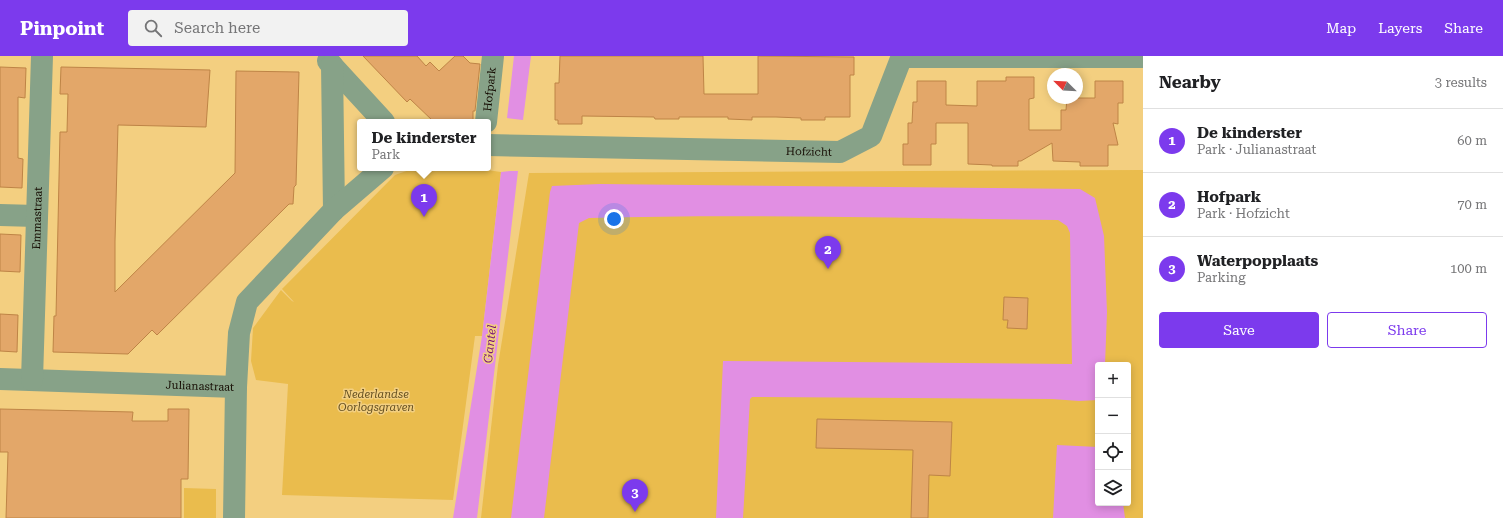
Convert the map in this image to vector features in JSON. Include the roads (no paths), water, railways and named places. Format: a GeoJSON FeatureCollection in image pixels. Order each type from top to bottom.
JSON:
{"type":"FeatureCollection","features":[{"type":"Feature","properties":{"kind":"street","name":"Emmastraat"},"geometry":{"type":"LineString","coordinates":[[32,380],[42,56]]}},
{"type":"Feature","properties":{"kind":"street","name":"Hofpark"},"geometry":{"type":"LineString","coordinates":[[486,119],[493,56]]}},
{"type":"Feature","properties":{"kind":"street","name":"Hofzicht"},"geometry":{"type":"LineString","coordinates":[[491,146],[840,152],[871,136],[902,56],[1143,57]]}},
{"type":"Feature","properties":{"kind":"street"},"geometry":{"type":"LineString","coordinates":[[327,61],[381,119]]}},
{"type":"Feature","properties":{"kind":"street"},"geometry":{"type":"LineString","coordinates":[[327,61],[334,210]]}},
{"type":"Feature","properties":{"kind":"street","name":"Julianastraat"},"geometry":{"type":"LineString","coordinates":[[0,379],[236,387],[239,333],[247,302],[334,210],[380,171]]}},
{"type":"Feature","properties":{"kind":"street"},"geometry":{"type":"LineString","coordinates":[[0,214],[36,216]]}},
{"type":"Feature","properties":{"kind":"street"},"geometry":{"type":"LineString","coordinates":[[234,518],[236,387]]}},
{"type":"Feature","properties":{"kind":"water"},"geometry":{"type":"Polygon","coordinates":[[[514,56],[531,56],[523,120],[507,118],[514,56]]]}},
{"type":"Feature","properties":{"kind":"water","name":"Gantel"},"geometry":{"type":"Polygon","coordinates":[[[518,171],[477,518],[453,518],[482,336],[501,172],[518,171]]]}},
{"type":"Feature","properties":{"kind":"water"},"geometry":{"type":"Polygon","coordinates":[[[600,184],[1080,189],[1095,198],[1104,236],[1107,312],[1105,362],[1095,362],[1095,400],[752,397],[750,399],[743,518],[716,518],[723,361],[1072,364],[1070,233],[1067,226],[1058,220],[765,216],[589,218],[579,223],[544,518],[511,518],[550,192],[552,186],[600,184]]]}},
{"type":"Feature","properties":{"kind":"water"},"geometry":{"type":"Polygon","coordinates":[[[1057,445],[1095,447],[1095,506],[1123,506],[1125,518],[1053,518],[1057,445]]]}},
{"type":"Feature","properties":{"kind":"place","name":"De kinderster"},"geometry":{"type":"Point","coordinates":[424,217]}},
{"type":"Feature","properties":{"kind":"place","name":"Hofpark"},"geometry":{"type":"Point","coordinates":[828,269]}},
{"type":"Feature","properties":{"kind":"place","name":"Waterpopplaats"},"geometry":{"type":"Point","coordinates":[635,512]}},
{"type":"Feature","properties":{"kind":"park label","name":"Nederlandse Oorlogsgraven"},"geometry":{"type":"Point","coordinates":[376,400]}}]}
